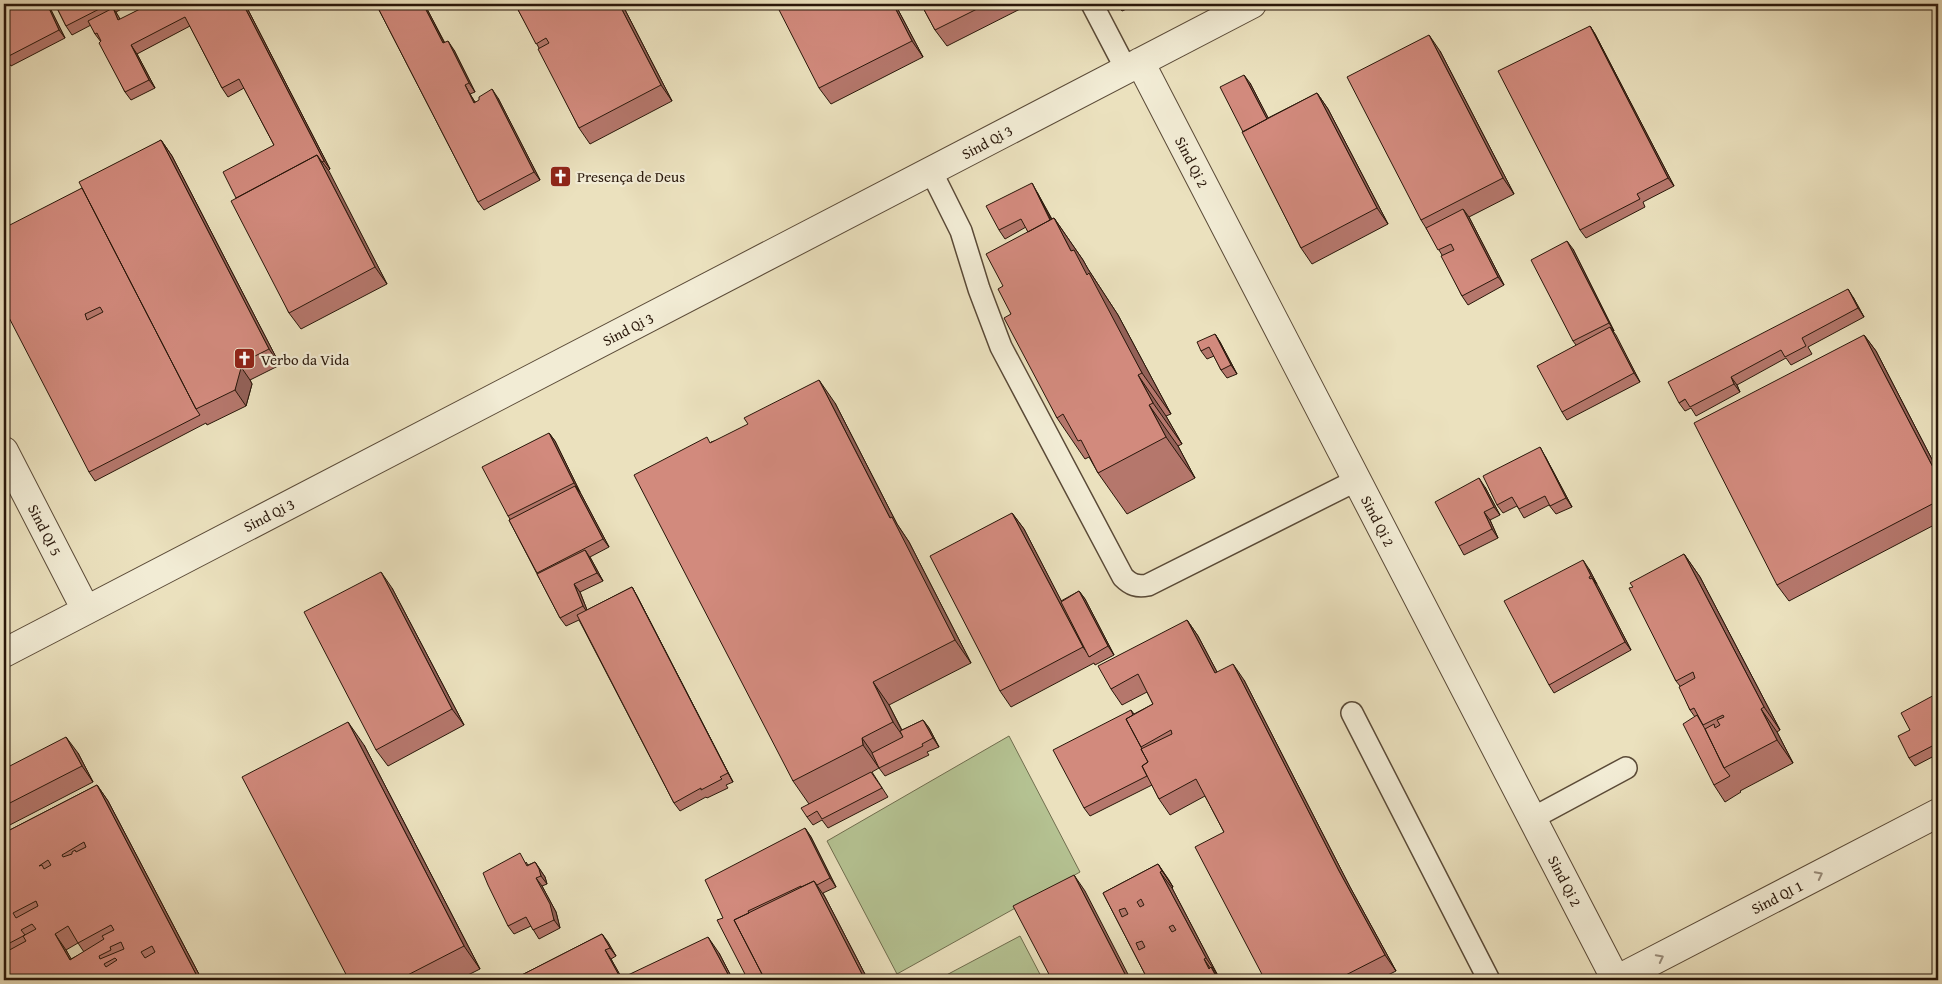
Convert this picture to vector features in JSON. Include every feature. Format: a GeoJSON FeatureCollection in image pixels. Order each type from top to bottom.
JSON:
{"type":"FeatureCollection","features":[{"type":"Feature","properties":{"kind":"street","name":"Sind Qi 3"},"geometry":{"type":"LineString","coordinates":[[4,653],[1252,4]]}},
{"type":"Feature","properties":{"kind":"street","name":"Sind Qi 2"},"geometry":{"type":"LineString","coordinates":[[1133,66],[1357,480],[1616,980]]}},
{"type":"Feature","properties":{"kind":"street","name":"Sind QI 5"},"geometry":{"type":"LineString","coordinates":[[4,451],[86,610]]}},
{"type":"Feature","properties":{"kind":"street","name":"Sind QI 1"},"geometry":{"type":"LineString","coordinates":[[1616,980],[1938,813]]}},
{"type":"Feature","properties":{"kind":"lane"},"geometry":{"type":"LineString","coordinates":[[1092,4],[1133,66]]}},
{"type":"Feature","properties":{"kind":"lane"},"geometry":{"type":"LineString","coordinates":[[931,171],[961,231],[979,290],[1001,348],[1123,577],[1128,582],[1140,586],[1148,585],[1357,480]]}},
{"type":"Feature","properties":{"kind":"lane"},"geometry":{"type":"LineString","coordinates":[[1352,713],[1489,980]]}},
{"type":"Feature","properties":{"kind":"lane"},"geometry":{"type":"LineString","coordinates":[[1532,818],[1626,768]]}},
{"type":"Feature","properties":{"kind":"green space"},"geometry":{"type":"Polygon","coordinates":[[[1009,736],[1080,872],[897,974],[827,841],[1009,736]]]}},
{"type":"Feature","properties":{"kind":"green space"},"geometry":{"type":"Polygon","coordinates":[[[1020,936],[1043,980],[937,980],[1020,936]]]}},
{"type":"Feature","properties":{"kind":"building"},"geometry":{"type":"Polygon","coordinates":[[[4,4],[47,4],[59,30],[5,58],[4,4]]]}},
{"type":"Feature","properties":{"kind":"building"},"geometry":{"type":"Polygon","coordinates":[[[55,4],[109,4],[66,26],[55,4]]]}},
{"type":"Feature","properties":{"kind":"building"},"geometry":{"type":"Polygon","coordinates":[[[150,4],[243,4],[324,161],[322,162],[317,155],[236,198],[223,172],[274,145],[239,79],[222,88],[185,17],[131,45],[149,80],[125,92],[99,43],[101,41],[97,33],[95,34],[88,21],[113,8],[118,20],[150,4]]]}},
{"type":"Feature","properties":{"kind":"building"},"geometry":{"type":"Polygon","coordinates":[[[376,4],[423,4],[443,43],[448,41],[469,83],[465,85],[474,103],[479,100],[479,97],[492,89],[534,172],[478,202],[376,4]]]}},
{"type":"Feature","properties":{"kind":"building"},"geometry":{"type":"Polygon","coordinates":[[[515,4],[619,4],[661,85],[579,128],[538,49],[549,43],[546,38],[536,44],[515,4]]]}},
{"type":"Feature","properties":{"kind":"building"},"geometry":{"type":"Polygon","coordinates":[[[776,4],[893,4],[912,41],[819,88],[776,4]]]}},
{"type":"Feature","properties":{"kind":"building"},"geometry":{"type":"Polygon","coordinates":[[[921,4],[987,4],[935,30],[921,4]]]}},
{"type":"Feature","properties":{"kind":"building"},"geometry":{"type":"Polygon","coordinates":[[[1590,26],[1668,178],[1637,194],[1640,199],[1580,230],[1498,71],[1590,26]]]}},
{"type":"Feature","properties":{"kind":"building"},"geometry":{"type":"Polygon","coordinates":[[[1429,35],[1503,178],[1421,220],[1347,77],[1429,35]]]}},
{"type":"Feature","properties":{"kind":"building"},"geometry":{"type":"Polygon","coordinates":[[[1244,75],[1267,119],[1243,132],[1220,87],[1244,75]]]}},
{"type":"Feature","properties":{"kind":"building"},"geometry":{"type":"Polygon","coordinates":[[[1317,93],[1377,208],[1301,248],[1242,132],[1317,93]]]}},
{"type":"Feature","properties":{"kind":"building"},"geometry":{"type":"Polygon","coordinates":[[[161,140],[269,349],[239,364],[241,368],[235,390],[196,409],[79,182],[161,140]]]}},
{"type":"Feature","properties":{"kind":"building"},"geometry":{"type":"Polygon","coordinates":[[[317,155],[375,267],[289,313],[231,201],[317,155]]]}},
{"type":"Feature","properties":{"kind":"building"},"geometry":{"type":"Polygon","coordinates":[[[1032,183],[1050,220],[1028,232],[1021,219],[999,230],[986,206],[1032,183]]]}},
{"type":"Feature","properties":{"kind":"building"},"geometry":{"type":"Polygon","coordinates":[[[82,188],[200,415],[89,472],[4,308],[4,228],[82,188]],[[100,307],[85,314],[87,320],[103,312],[100,307]]]}},
{"type":"Feature","properties":{"kind":"building"},"geometry":{"type":"Polygon","coordinates":[[[1463,209],[1498,277],[1462,296],[1441,256],[1454,250],[1451,244],[1438,250],[1426,228],[1463,209]]]}},
{"type":"Feature","properties":{"kind":"building"},"geometry":{"type":"Polygon","coordinates":[[[1054,218],[1071,251],[1074,250],[1087,275],[1089,273],[1142,373],[1138,375],[1153,403],[1149,405],[1166,437],[1098,473],[1081,440],[1078,441],[1063,414],[1057,418],[1004,318],[1011,314],[998,289],[1003,286],[986,254],[1054,218]]]}},
{"type":"Feature","properties":{"kind":"building"},"geometry":{"type":"Polygon","coordinates":[[[1567,241],[1609,323],[1573,341],[1531,260],[1567,241]]]}},
{"type":"Feature","properties":{"kind":"building"},"geometry":{"type":"Polygon","coordinates":[[[1848,289],[1858,308],[1802,338],[1806,346],[1785,357],[1781,350],[1731,377],[1734,384],[1690,407],[1685,399],[1679,403],[1668,382],[1848,289]]]}},
{"type":"Feature","properties":{"kind":"building"},"geometry":{"type":"Polygon","coordinates":[[[1610,327],[1634,373],[1562,412],[1537,366],[1610,327]]]}},
{"type":"Feature","properties":{"kind":"building"},"geometry":{"type":"Polygon","coordinates":[[[1215,334],[1231,365],[1221,370],[1209,347],[1201,351],[1197,342],[1215,334]]]}},
{"type":"Feature","properties":{"kind":"building"},"geometry":{"type":"Polygon","coordinates":[[[1864,335],[1938,477],[1938,501],[1777,585],[1694,423],[1864,335]]]}},
{"type":"Feature","properties":{"kind":"building"},"geometry":{"type":"Polygon","coordinates":[[[819,380],[955,640],[873,682],[893,722],[862,738],[863,745],[793,781],[634,475],[707,437],[710,443],[748,424],[744,418],[819,380]]]}},
{"type":"Feature","properties":{"kind":"building"},"geometry":{"type":"Polygon","coordinates":[[[549,433],[574,483],[508,516],[482,467],[549,433]]]}},
{"type":"Feature","properties":{"kind":"building"},"geometry":{"type":"Polygon","coordinates":[[[1540,447],[1566,498],[1550,506],[1545,496],[1519,509],[1512,497],[1497,505],[1483,476],[1540,447]]]}},
{"type":"Feature","properties":{"kind":"building"},"geometry":{"type":"Polygon","coordinates":[[[1479,478],[1494,507],[1484,512],[1492,529],[1459,546],[1435,502],[1479,478]]]}},
{"type":"Feature","properties":{"kind":"building"},"geometry":{"type":"Polygon","coordinates":[[[575,486],[603,539],[537,573],[509,520],[575,486]]]}},
{"type":"Feature","properties":{"kind":"building"},"geometry":{"type":"Polygon","coordinates":[[[1012,513],[1083,647],[1000,691],[930,556],[1012,513]]]}},
{"type":"Feature","properties":{"kind":"building"},"geometry":{"type":"Polygon","coordinates":[[[585,550],[597,573],[574,584],[583,606],[560,618],[537,574],[585,550]]]}},
{"type":"Feature","properties":{"kind":"building"},"geometry":{"type":"Polygon","coordinates":[[[1684,554],[1764,707],[1761,709],[1777,740],[1724,768],[1705,729],[1714,724],[1715,728],[1720,725],[1717,720],[1724,717],[1723,715],[1703,725],[1694,708],[1690,710],[1679,687],[1695,678],[1693,672],[1676,681],[1629,588],[1633,587],[1630,583],[1684,554]]]}},
{"type":"Feature","properties":{"kind":"building"},"geometry":{"type":"Polygon","coordinates":[[[1583,560],[1591,576],[1589,577],[1590,579],[1592,578],[1625,642],[1549,685],[1504,601],[1583,560]]]}},
{"type":"Feature","properties":{"kind":"building"},"geometry":{"type":"Polygon","coordinates":[[[381,572],[452,709],[376,750],[304,612],[381,572]]]}},
{"type":"Feature","properties":{"kind":"building"},"geometry":{"type":"Polygon","coordinates":[[[632,587],[728,773],[720,777],[722,779],[674,803],[577,615],[632,587]]]}},
{"type":"Feature","properties":{"kind":"building"},"geometry":{"type":"Polygon","coordinates":[[[1079,591],[1108,646],[1089,657],[1061,602],[1079,591]]]}},
{"type":"Feature","properties":{"kind":"building"},"geometry":{"type":"Polygon","coordinates":[[[1187,620],[1215,673],[1233,664],[1339,871],[1385,955],[1336,980],[1265,980],[1195,847],[1224,832],[1196,779],[1159,799],[1142,766],[1148,762],[1141,749],[1172,734],[1171,730],[1141,747],[1126,719],[1153,704],[1138,674],[1111,689],[1098,666],[1187,620]]]}},
{"type":"Feature","properties":{"kind":"building"},"geometry":{"type":"Polygon","coordinates":[[[1938,693],[1938,743],[1909,758],[1898,736],[1910,730],[1901,713],[1938,693]]]}},
{"type":"Feature","properties":{"kind":"building"},"geometry":{"type":"Polygon","coordinates":[[[1131,710],[1133,715],[1126,719],[1148,762],[1142,766],[1147,776],[1084,808],[1053,750],[1131,710]]]}},
{"type":"Feature","properties":{"kind":"building"},"geometry":{"type":"Polygon","coordinates":[[[1697,715],[1730,776],[1714,785],[1683,724],[1697,715]]]}},
{"type":"Feature","properties":{"kind":"building"},"geometry":{"type":"Polygon","coordinates":[[[923,720],[933,738],[922,744],[923,746],[879,768],[872,753],[903,737],[900,731],[923,720]]]}},
{"type":"Feature","properties":{"kind":"building"},"geometry":{"type":"Polygon","coordinates":[[[348,722],[464,946],[398,980],[349,980],[242,777],[348,722]]]}},
{"type":"Feature","properties":{"kind":"building"},"geometry":{"type":"Polygon","coordinates":[[[66,737],[82,766],[4,806],[4,769],[66,737]]]}},
{"type":"Feature","properties":{"kind":"building"},"geometry":{"type":"Polygon","coordinates":[[[871,772],[882,788],[822,819],[817,811],[807,817],[801,808],[871,772]]]}},
{"type":"Feature","properties":{"kind":"building"},"geometry":{"type":"Polygon","coordinates":[[[97,785],[199,980],[4,980],[4,953],[26,941],[23,936],[4,946],[4,833],[97,785]],[[84,842],[62,855],[63,857],[72,854],[75,850],[76,852],[86,847],[84,842]],[[48,860],[39,866],[42,865],[44,869],[51,865],[48,860]],[[36,901],[13,913],[16,918],[38,906],[36,901]],[[32,924],[21,930],[25,935],[36,929],[32,924]],[[111,925],[78,943],[68,926],[55,934],[70,960],[104,939],[102,936],[114,930],[111,925]],[[121,942],[110,947],[111,950],[99,956],[100,959],[124,949],[121,942]],[[152,946],[141,952],[145,958],[155,952],[152,946]],[[115,958],[104,964],[106,967],[117,960],[115,958]]]}},
{"type":"Feature","properties":{"kind":"building"},"geometry":{"type":"Polygon","coordinates":[[[805,828],[830,878],[817,885],[814,881],[801,886],[748,911],[749,913],[734,920],[762,974],[748,980],[717,920],[723,918],[705,880],[805,828]]]}},
{"type":"Feature","properties":{"kind":"building"},"geometry":{"type":"Polygon","coordinates":[[[520,853],[527,866],[535,862],[539,869],[541,876],[536,878],[550,904],[554,920],[533,930],[526,917],[508,926],[483,873],[520,853]]]}},
{"type":"Feature","properties":{"kind":"building"},"geometry":{"type":"Polygon","coordinates":[[[1158,864],[1162,871],[1160,872],[1206,958],[1204,959],[1209,969],[1211,967],[1218,980],[1148,980],[1103,893],[1158,864]],[[1141,899],[1137,902],[1140,907],[1144,905],[1141,899]],[[1125,908],[1119,910],[1122,917],[1128,914],[1125,908]],[[1173,925],[1169,927],[1172,932],[1176,930],[1173,925]],[[1142,941],[1136,943],[1139,950],[1145,947],[1142,941]]]}},
{"type":"Feature","properties":{"kind":"building"},"geometry":{"type":"Polygon","coordinates":[[[1074,875],[1128,980],[1052,980],[1013,906],[1074,875]]]}},
{"type":"Feature","properties":{"kind":"building"},"geometry":{"type":"Polygon","coordinates":[[[814,881],[865,980],[765,980],[734,920],[814,881]]]}},
{"type":"Feature","properties":{"kind":"building"},"geometry":{"type":"Polygon","coordinates":[[[602,934],[610,948],[605,950],[621,979],[512,980],[602,934]]]}},
{"type":"Feature","properties":{"kind":"building"},"geometry":{"type":"Polygon","coordinates":[[[708,937],[731,980],[619,980],[628,975],[708,937]]]}},
{"type":"Feature","properties":{"kind":"place","name":"Presença de Deus"},"geometry":{"type":"Point","coordinates":[561,176]}},
{"type":"Feature","properties":{"kind":"place","name":"Verbo da Vida"},"geometry":{"type":"Point","coordinates":[245,359]}}]}
